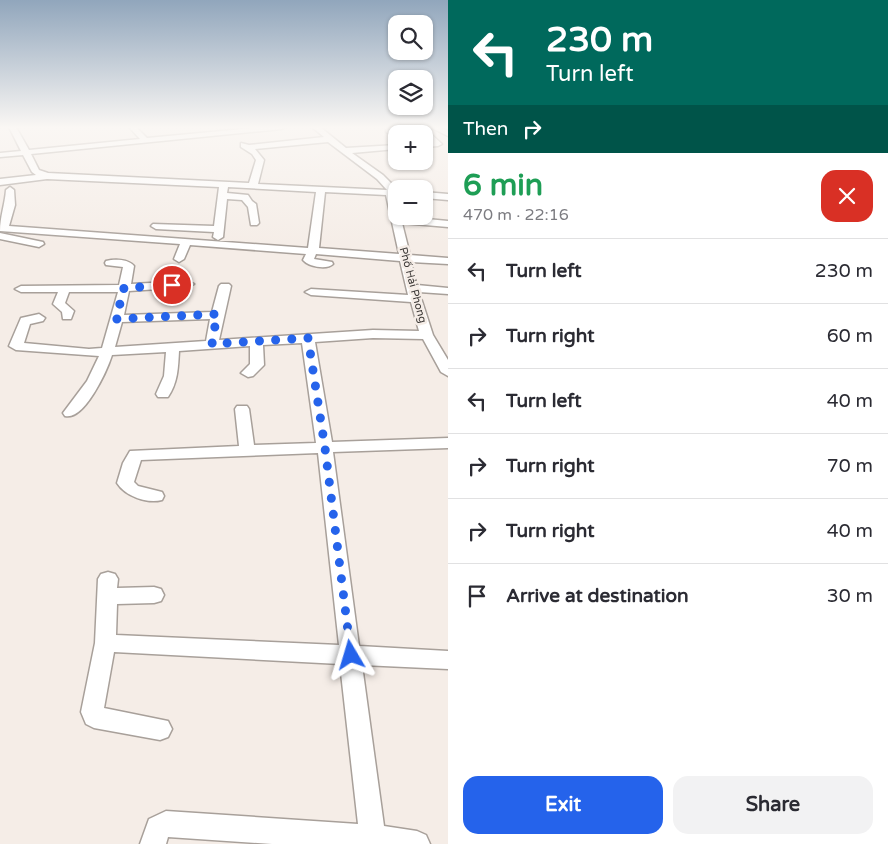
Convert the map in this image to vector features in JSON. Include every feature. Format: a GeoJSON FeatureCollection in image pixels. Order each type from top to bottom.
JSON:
{"type":"FeatureCollection","features":[{"type":"Feature","properties":{"kind":"street"},"geometry":{"type":"LineString","coordinates":[[34,166],[36,172],[47,176]]}},
{"type":"Feature","properties":{"kind":"street"},"geometry":{"type":"LineString","coordinates":[[253,185],[258,166]]}},
{"type":"Feature","properties":{"kind":"street"},"geometry":{"type":"LineString","coordinates":[[365,166],[388,184]]}},
{"type":"Feature","properties":{"kind":"street"},"geometry":{"type":"LineString","coordinates":[[0,182],[47,176],[388,193]]}},
{"type":"Feature","properties":{"kind":"street"},"geometry":{"type":"LineString","coordinates":[[218,243],[224,184]]}},
{"type":"Feature","properties":{"kind":"street"},"geometry":{"type":"LineString","coordinates":[[321,189],[313,251],[308,260],[328,264]]}},
{"type":"Feature","properties":{"kind":"street"},"geometry":{"type":"LineString","coordinates":[[1,230],[10,205],[10,190]]}},
{"type":"Feature","properties":{"kind":"street"},"geometry":{"type":"LineString","coordinates":[[433,195],[448,196]]}},
{"type":"Feature","properties":{"kind":"street"},"geometry":{"type":"LineString","coordinates":[[223,196],[246,197],[253,206],[254,223]]}},
{"type":"Feature","properties":{"kind":"street"},"geometry":{"type":"LineString","coordinates":[[433,223],[448,224]]}},
{"type":"Feature","properties":{"kind":"street","name":"Phố Hải Phong"},"geometry":{"type":"LineString","coordinates":[[398,225],[404,257],[425,330],[448,372]]}},
{"type":"Feature","properties":{"kind":"street"},"geometry":{"type":"LineString","coordinates":[[105,235],[119,226]]}},
{"type":"Feature","properties":{"kind":"street"},"geometry":{"type":"LineString","coordinates":[[156,226],[220,229]]}},
{"type":"Feature","properties":{"kind":"street"},"geometry":{"type":"LineString","coordinates":[[1,230],[105,235],[448,261]]}},
{"type":"Feature","properties":{"kind":"street"},"geometry":{"type":"LineString","coordinates":[[1,230],[39,244]]}},
{"type":"Feature","properties":{"kind":"street"},"geometry":{"type":"LineString","coordinates":[[179,259],[187,241]]}},
{"type":"Feature","properties":{"kind":"street"},"geometry":{"type":"LineString","coordinates":[[70,413],[84,397],[108,353],[128,264],[110,263]]}},
{"type":"Feature","properties":{"kind":"street"},"geometry":{"type":"LineString","coordinates":[[21,289],[124,288],[188,284]]}},
{"type":"Feature","properties":{"kind":"street"},"geometry":{"type":"LineString","coordinates":[[212,344],[217,314],[225,286]]}},
{"type":"Feature","properties":{"kind":"street"},"geometry":{"type":"LineString","coordinates":[[65,288],[59,304],[68,311],[67,316]]}},
{"type":"Feature","properties":{"kind":"street"},"geometry":{"type":"LineString","coordinates":[[311,292],[414,294],[448,291]]}},
{"type":"Feature","properties":{"kind":"street"},"geometry":{"type":"LineString","coordinates":[[116,319],[217,314]]}},
{"type":"Feature","properties":{"kind":"street"},"geometry":{"type":"LineString","coordinates":[[39,318],[26,321],[16,346],[73,353],[108,353],[425,330]]}},
{"type":"Feature","properties":{"kind":"street"},"geometry":{"type":"LineString","coordinates":[[308,338],[325,448],[373,841]]}},
{"type":"Feature","properties":{"kind":"street"},"geometry":{"type":"LineString","coordinates":[[248,373],[257,365],[256,342]]}},
{"type":"Feature","properties":{"kind":"street"},"geometry":{"type":"LineString","coordinates":[[163,394],[171,376],[173,347]]}},
{"type":"Feature","properties":{"kind":"street"},"geometry":{"type":"LineString","coordinates":[[242,409],[247,450]]}},
{"type":"Feature","properties":{"kind":"street"},"geometry":{"type":"LineString","coordinates":[[156,496],[132,490],[125,482],[130,463],[136,455],[448,443]]}},
{"type":"Feature","properties":{"kind":"street"},"geometry":{"type":"LineString","coordinates":[[154,595],[108,588],[106,643],[92,712],[94,717],[160,729]]}},
{"type":"Feature","properties":{"kind":"street"},"geometry":{"type":"LineString","coordinates":[[106,643],[448,660]]}},
{"type":"Feature","properties":{"kind":"street"},"geometry":{"type":"LineString","coordinates":[[153,844],[158,828],[166,824],[417,844]]}},
{"type":"Feature","properties":{"kind":"route"},"geometry":{"type":"LineString","coordinates":[[172,285],[124,288],[116,319],[217,314],[212,344],[308,338],[325,448],[351,655]]}}]}
